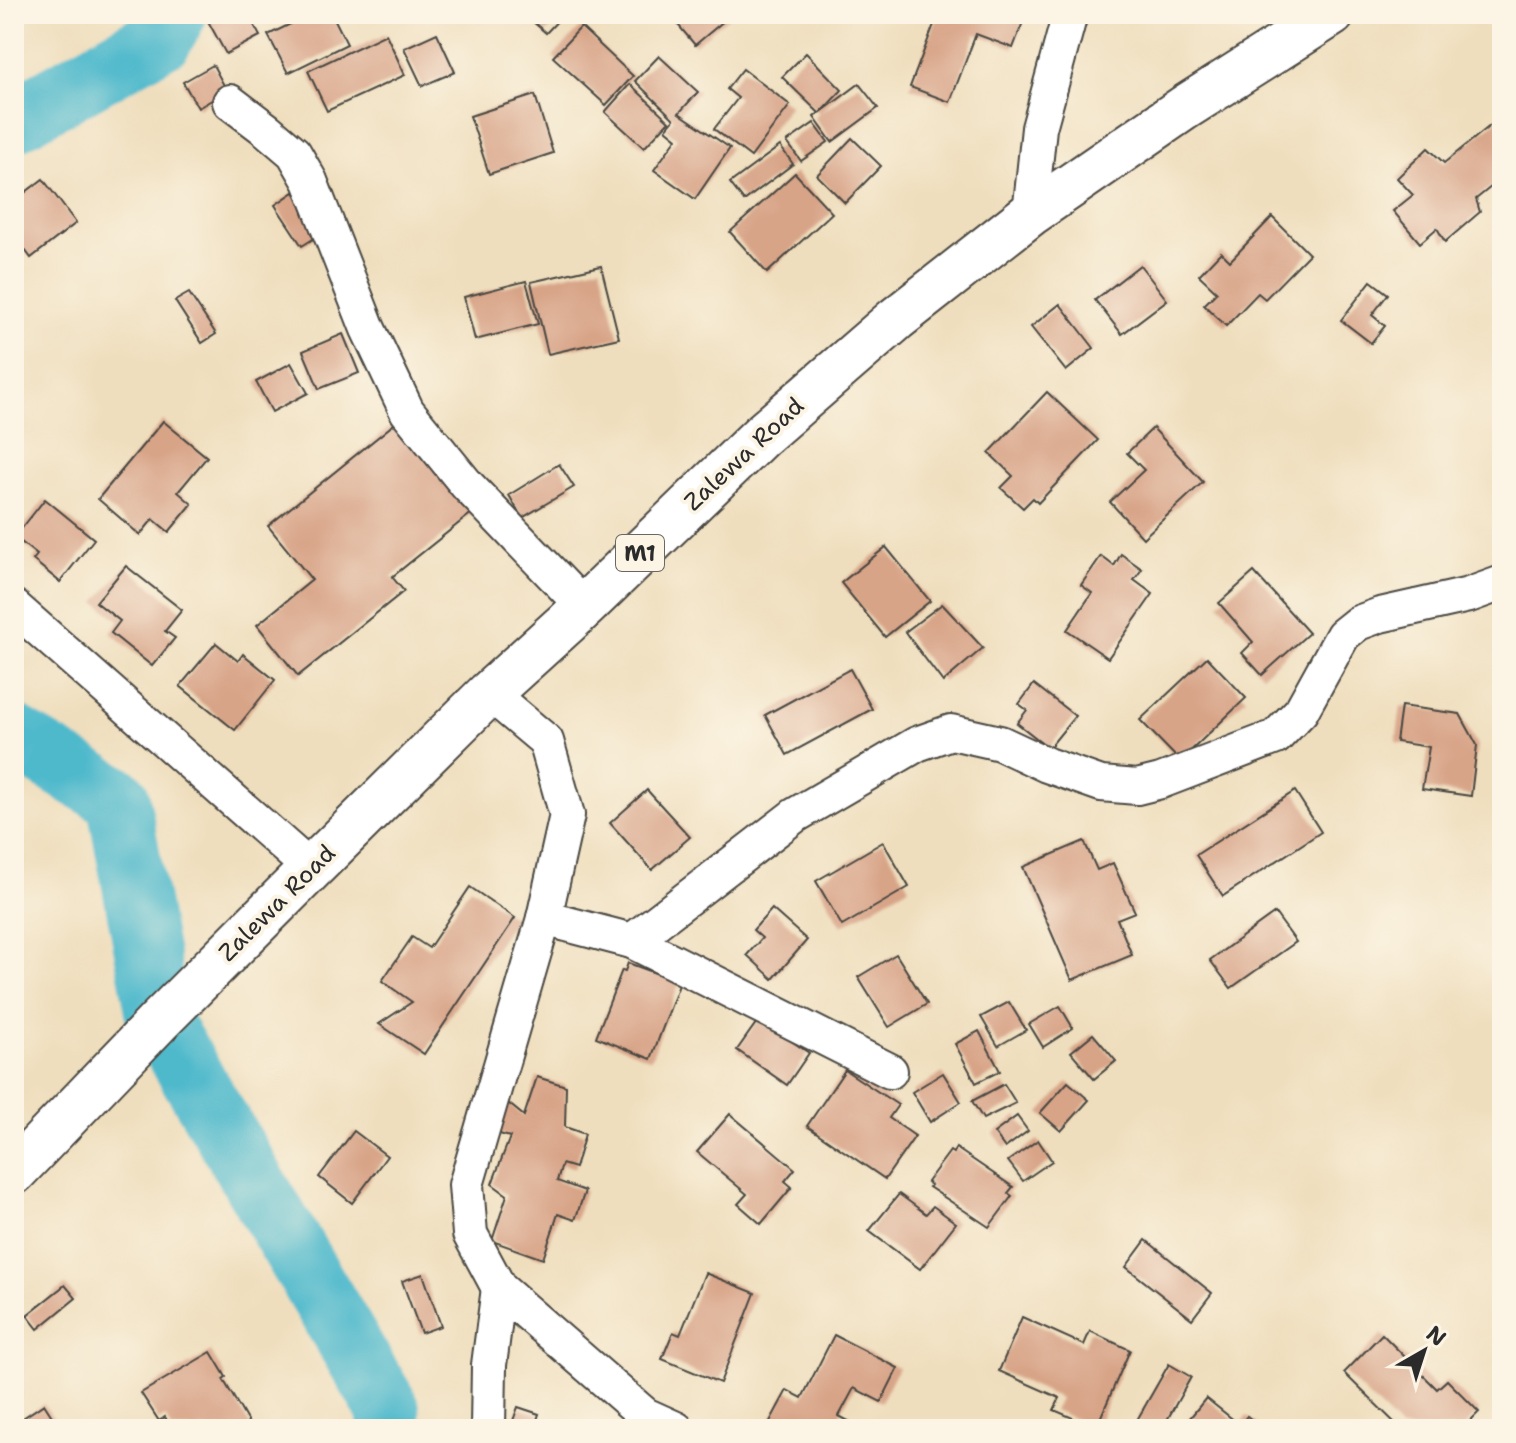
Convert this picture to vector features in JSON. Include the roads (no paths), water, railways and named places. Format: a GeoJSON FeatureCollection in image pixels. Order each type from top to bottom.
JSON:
{"type":"FeatureCollection","features":[{"type":"Feature","properties":{"kind":"highway","name":"Zalewa Road"},"geometry":{"type":"LineString","coordinates":[[14,1172],[159,1021],[489,693],[584,607],[762,435],[896,319],[1030,214],[1184,108],[1332,14]]}},
{"type":"Feature","properties":{"kind":"street"},"geometry":{"type":"LineString","coordinates":[[1030,214],[1039,128],[1070,14]]}},
{"type":"Feature","properties":{"kind":"street"},"geometry":{"type":"LineString","coordinates":[[230,102],[294,153],[310,181],[368,329],[407,411],[467,485],[584,607]]}},
{"type":"Feature","properties":{"kind":"street"},"geometry":{"type":"LineString","coordinates":[[632,941],[794,816],[917,744],[951,732],[1000,743],[1047,765],[1101,784],[1137,787],[1161,781],[1276,737],[1301,711],[1343,635],[1358,623],[1469,595],[1502,583]]}},
{"type":"Feature","properties":{"kind":"street"},"geometry":{"type":"LineString","coordinates":[[14,607],[311,869]]}},
{"type":"Feature","properties":{"kind":"street"},"geometry":{"type":"LineString","coordinates":[[489,693],[546,741],[567,815],[544,918],[466,1185],[470,1234],[499,1288],[645,1415],[676,1429]]}},
{"type":"Feature","properties":{"kind":"street"},"geometry":{"type":"LineString","coordinates":[[544,918],[632,941],[890,1071]]}},
{"type":"Feature","properties":{"kind":"street"},"geometry":{"type":"LineString","coordinates":[[488,1429],[489,1365],[499,1288]]}},
{"type":"Feature","properties":{"kind":"waterway"},"geometry":{"type":"LineString","coordinates":[[14,120],[162,37],[175,14]]}},
{"type":"Feature","properties":{"kind":"waterway"},"geometry":{"type":"LineString","coordinates":[[14,737],[118,799],[159,1021],[388,1409],[390,1429]]}}]}
